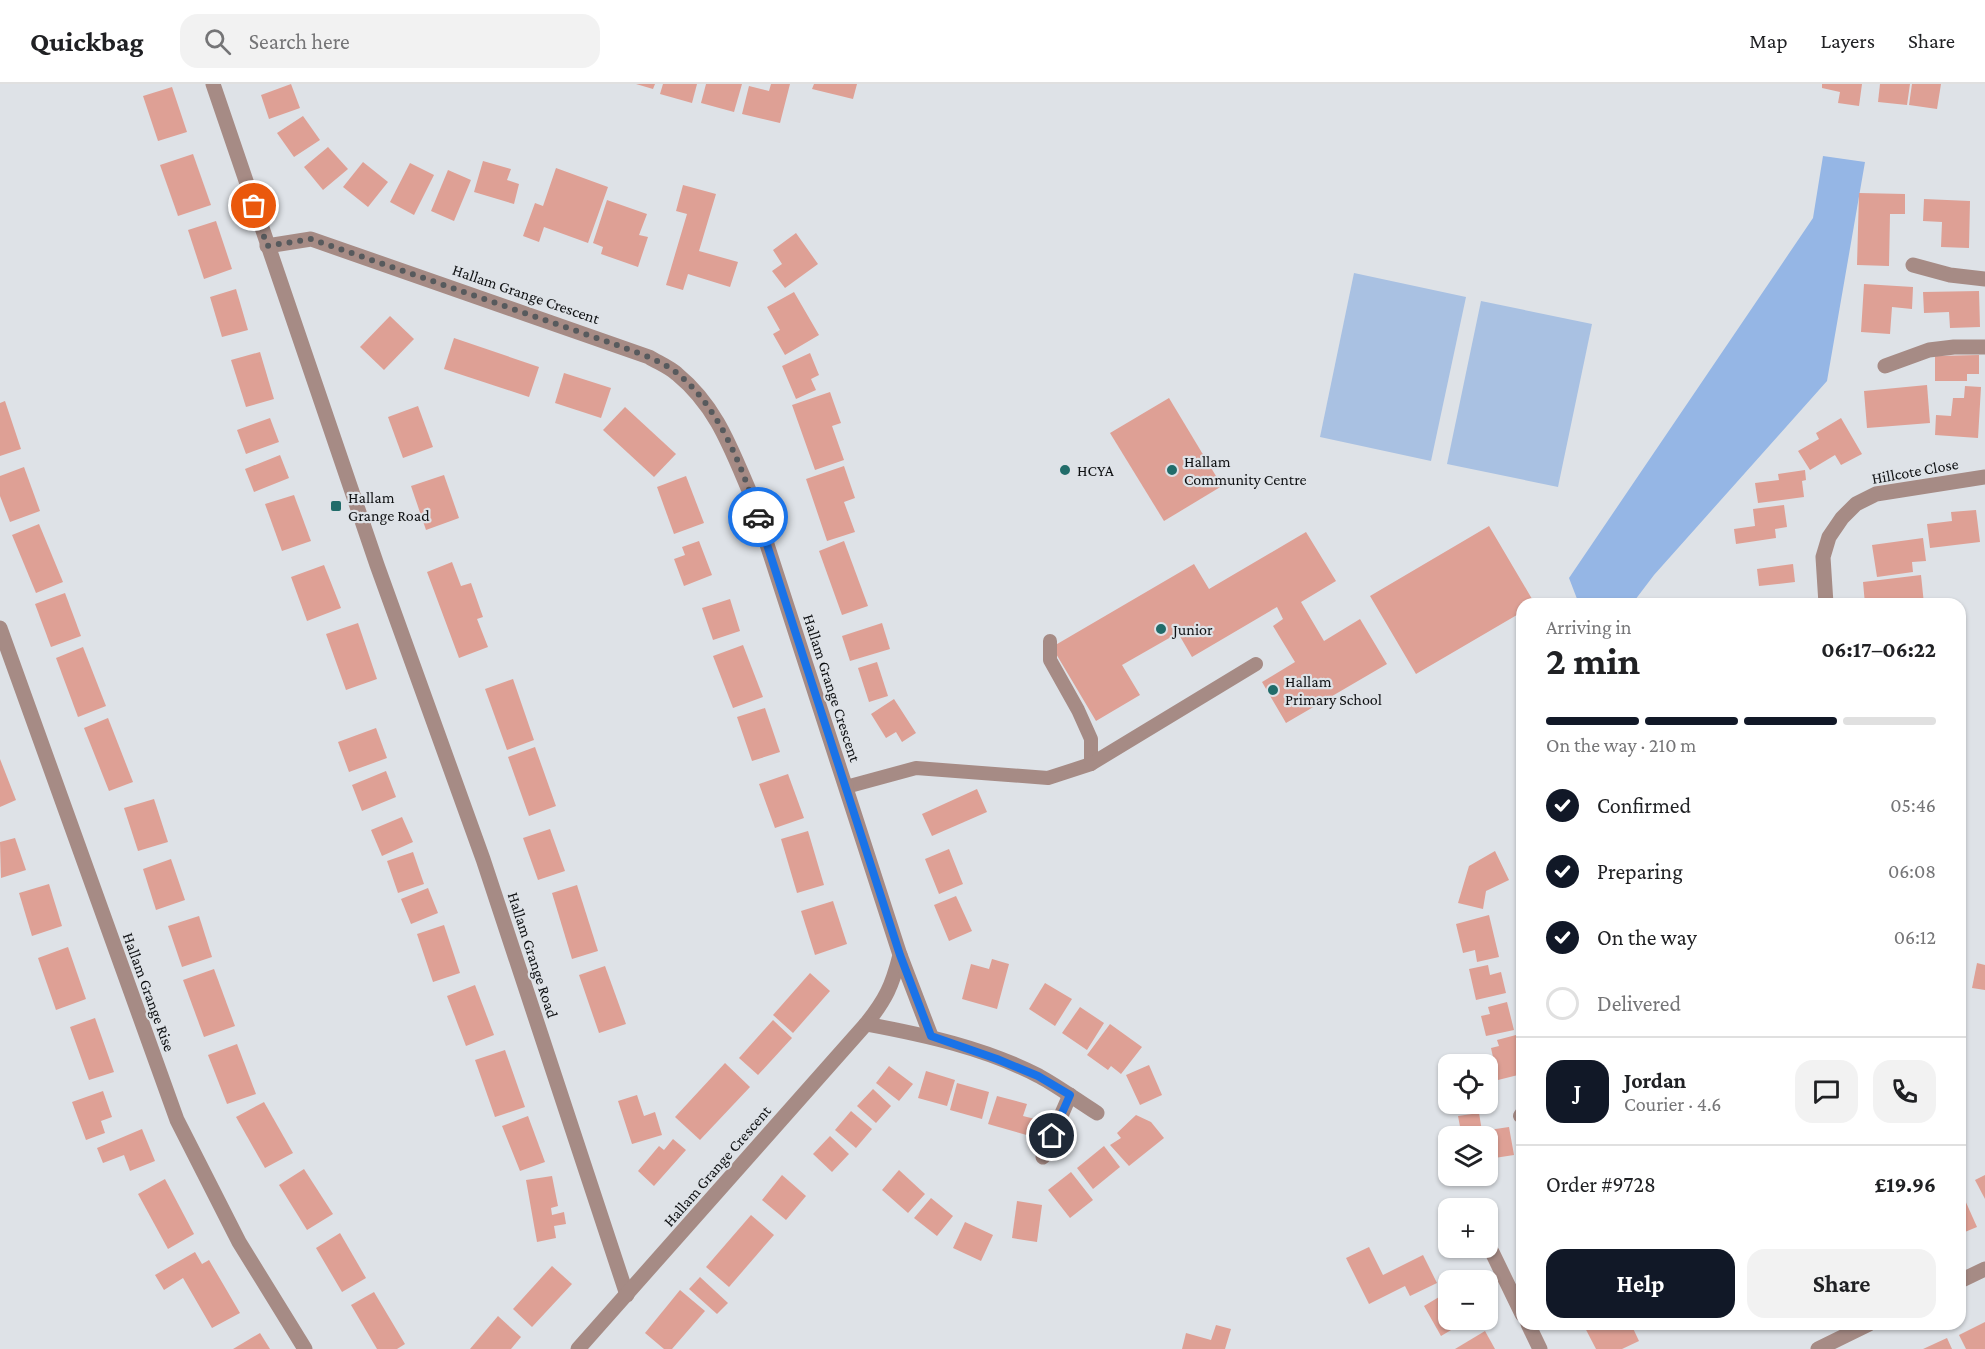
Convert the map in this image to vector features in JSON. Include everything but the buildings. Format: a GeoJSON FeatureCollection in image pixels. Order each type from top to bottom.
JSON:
{"type":"FeatureCollection","features":[{"type":"Feature","properties":{"kind":"street","name":"Hallam Grange Road"},"geometry":{"type":"LineString","coordinates":[[213,84],[377,565],[483,859],[627,1295]]}},
{"type":"Feature","properties":{"kind":"street","name":"Hallam Grange Crescent"},"geometry":{"type":"LineString","coordinates":[[267,246],[311,239],[650,357],[676,372],[700,395],[722,427],[751,495],[900,955],[894,981],[883,1004],[578,1349]]}},
{"type":"Feature","properties":{"kind":"street"},"geometry":{"type":"LineString","coordinates":[[1913,265],[1950,275],[1985,279]]}},
{"type":"Feature","properties":{"kind":"street"},"geometry":{"type":"LineString","coordinates":[[1885,366],[1929,350],[1954,347],[1985,348]]}},
{"type":"Feature","properties":{"kind":"street","name":"Hillcote Close"},"geometry":{"type":"LineString","coordinates":[[1826,598],[1823,557],[1829,537],[1842,518],[1856,504],[1876,494],[1985,477]]}},
{"type":"Feature","properties":{"kind":"street","name":"Hallam Grange Rise"},"geometry":{"type":"LineString","coordinates":[[0,628],[177,1120],[239,1242],[305,1349]]}},
{"type":"Feature","properties":{"kind":"street"},"geometry":{"type":"LineString","coordinates":[[900,955],[931,1036]]}},
{"type":"Feature","properties":{"kind":"street"},"geometry":{"type":"LineString","coordinates":[[866,1024],[931,1036],[997,1059],[1028,1071],[1097,1113]]}},
{"type":"Feature","properties":{"kind":"street"},"geometry":{"type":"LineString","coordinates":[[1043,1157],[1070,1095]]}},
{"type":"Feature","properties":{"kind":"street"},"geometry":{"type":"LineString","coordinates":[[1495,1258],[1516,1301]]}},
{"type":"Feature","properties":{"kind":"street"},"geometry":{"type":"LineString","coordinates":[[1966,1278],[1985,1269]]}},
{"type":"Feature","properties":{"kind":"street"},"geometry":{"type":"LineString","coordinates":[[1531,1330],[1540,1349]]}},
{"type":"Feature","properties":{"kind":"street"},"geometry":{"type":"LineString","coordinates":[[1818,1349],[1857,1330]]}},
{"type":"Feature","properties":{"kind":"lane"},"geometry":{"type":"LineString","coordinates":[[1050,641],[1050,660],[1078,710],[1091,739],[1091,764]]}},
{"type":"Feature","properties":{"kind":"lane"},"geometry":{"type":"LineString","coordinates":[[846,787],[916,768],[1048,777],[1091,764],[1256,664]]}},
{"type":"Feature","properties":{"kind":"shaded area"},"geometry":{"type":"Polygon","coordinates":[[[1823,156],[1865,162],[1827,381],[1654,575],[1637,598],[1577,598],[1569,578],[1813,218],[1823,156]]]}},
{"type":"Feature","properties":{"kind":"shaded area"},"geometry":{"type":"Polygon","coordinates":[[[1354,273],[1466,297],[1431,461],[1320,437],[1354,273]]]}},
{"type":"Feature","properties":{"kind":"shaded area"},"geometry":{"type":"Polygon","coordinates":[[[1481,301],[1592,324],[1558,487],[1447,464],[1481,301]]]}},
{"type":"Feature","properties":{"kind":"way so far"},"geometry":{"type":"LineString","coordinates":[[254,206],[267,246],[311,239],[650,357],[676,372],[700,395],[722,427],[758,517]]}},
{"type":"Feature","properties":{"kind":"place","name":"HCYA"},"geometry":{"type":"Point","coordinates":[1065,470]}},
{"type":"Feature","properties":{"kind":"place","name":"Hallam Community Centre"},"geometry":{"type":"Point","coordinates":[1172,470]}},
{"type":"Feature","properties":{"kind":"place","name":"Hallam Grange Road"},"geometry":{"type":"Point","coordinates":[336,506]}},
{"type":"Feature","properties":{"kind":"place","name":"Junior"},"geometry":{"type":"Point","coordinates":[1161,629]}},
{"type":"Feature","properties":{"kind":"place","name":"Hallam Primary School"},"geometry":{"type":"Point","coordinates":[1273,690]}},
{"type":"Feature","properties":{"kind":"route"},"geometry":{"type":"LineString","coordinates":[[758,517],[900,955],[931,1036],[1038,1076],[1070,1095],[1052,1136]]}}]}
